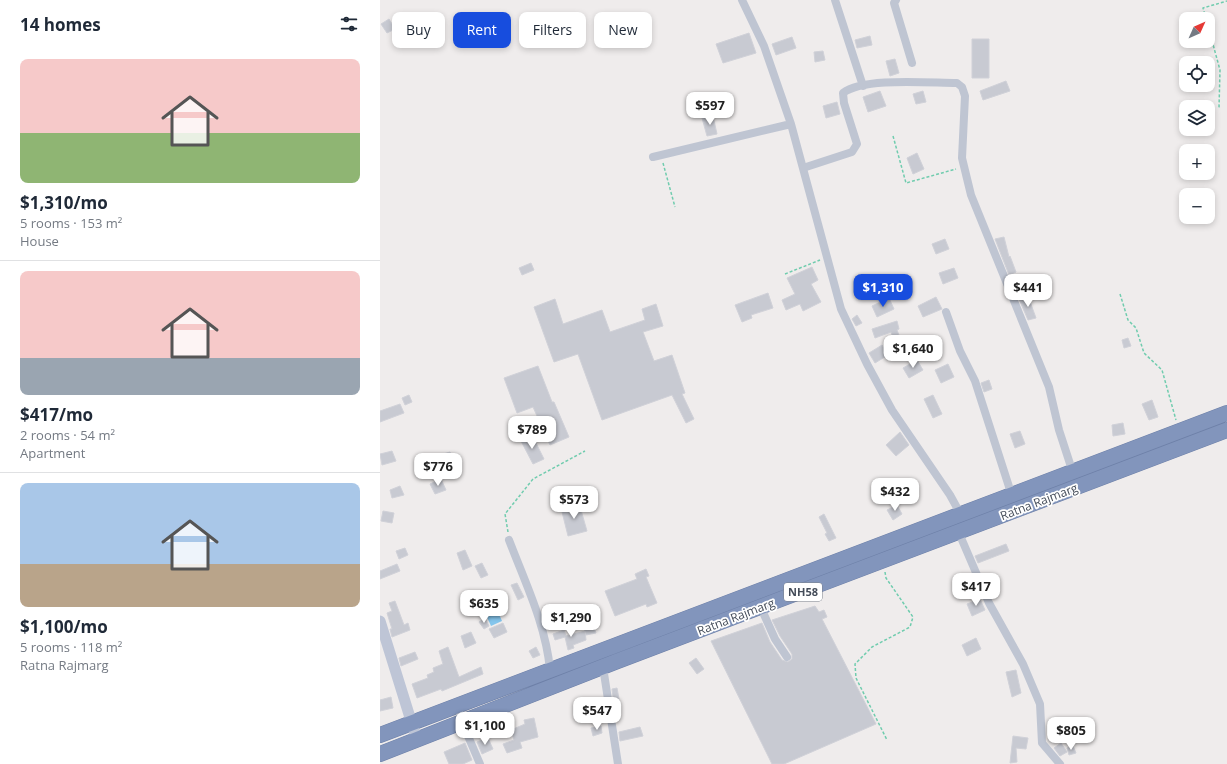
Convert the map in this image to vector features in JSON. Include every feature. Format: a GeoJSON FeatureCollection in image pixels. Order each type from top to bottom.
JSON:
{"type":"FeatureCollection","features":[{"type":"Feature","properties":{"kind":"highway","name":"Ratna Rajmarg"},"geometry":{"type":"LineString","coordinates":[[380,736],[1227,413]]}},
{"type":"Feature","properties":{"kind":"highway","name":"Ratna Rajmarg"},"geometry":{"type":"LineString","coordinates":[[380,754],[603,667],[1227,430]]}},
{"type":"Feature","properties":{"kind":"street"},"geometry":{"type":"LineString","coordinates":[[742,0],[764,46],[791,124],[841,309],[867,364],[892,410],[950,495],[961,515]]}},
{"type":"Feature","properties":{"kind":"street"},"geometry":{"type":"LineString","coordinates":[[835,0],[863,86]]}},
{"type":"Feature","properties":{"kind":"street"},"geometry":{"type":"LineString","coordinates":[[896,0],[894,3],[912,63]]}},
{"type":"Feature","properties":{"kind":"street"},"geometry":{"type":"LineString","coordinates":[[803,168],[852,152],[857,144],[844,103],[843,93],[850,88],[884,82],[957,83],[962,87],[965,96],[962,158],[971,195],[1049,387],[1059,430],[1073,473]]}},
{"type":"Feature","properties":{"kind":"street"},"geometry":{"type":"LineString","coordinates":[[657,157],[791,124]]}},
{"type":"Feature","properties":{"kind":"street"},"geometry":{"type":"LineString","coordinates":[[946,312],[960,351],[975,381],[1012,496]]}},
{"type":"Feature","properties":{"kind":"street"},"geometry":{"type":"LineString","coordinates":[[959,533],[989,604],[1022,664],[1040,704],[1042,743],[1060,764]]}},
{"type":"Feature","properties":{"kind":"street"},"geometry":{"type":"LineString","coordinates":[[509,540],[536,613],[549,657],[550,670]]}},
{"type":"Feature","properties":{"kind":"street"},"geometry":{"type":"LineString","coordinates":[[761,608],[775,638],[787,657]]}},
{"type":"Feature","properties":{"kind":"street"},"geometry":{"type":"LineString","coordinates":[[380,621],[417,740]]}},
{"type":"Feature","properties":{"kind":"street"},"geometry":{"type":"LineString","coordinates":[[603,667],[618,764]]}},
{"type":"Feature","properties":{"kind":"street"},"geometry":{"type":"LineString","coordinates":[[458,707],[462,722],[480,764]]}},
{"type":"Feature","properties":{"kind":"path"},"geometry":{"type":"LineString","coordinates":[[1204,12],[1203,8],[1227,1]]}},
{"type":"Feature","properties":{"kind":"path"},"geometry":{"type":"LineString","coordinates":[[1214,48],[1220,70],[1219,108]]}},
{"type":"Feature","properties":{"kind":"path"},"geometry":{"type":"LineString","coordinates":[[893,136],[906,183],[964,167]]}},
{"type":"Feature","properties":{"kind":"path"},"geometry":{"type":"LineString","coordinates":[[657,157],[675,207]]}},
{"type":"Feature","properties":{"kind":"path"},"geometry":{"type":"LineString","coordinates":[[785,274],[827,257]]}},
{"type":"Feature","properties":{"kind":"path"},"geometry":{"type":"LineString","coordinates":[[1120,294],[1128,320],[1136,328],[1144,353],[1162,370],[1178,432]]}},
{"type":"Feature","properties":{"kind":"path"},"geometry":{"type":"LineString","coordinates":[[509,540],[505,514],[533,479],[585,451]]}},
{"type":"Feature","properties":{"kind":"path"},"geometry":{"type":"LineString","coordinates":[[882,562],[886,578],[913,617],[910,627],[872,646],[855,664],[856,678],[887,740]]}},
{"type":"Feature","properties":{"kind":"water"},"geometry":{"type":"Polygon","coordinates":[[[498,612],[502,621],[491,626],[487,617],[498,612]]]}},
{"type":"Feature","properties":{"kind":"building"},"geometry":{"type":"Polygon","coordinates":[[[389,19],[392,24],[392,30],[387,33],[381,24],[389,19]]]}},
{"type":"Feature","properties":{"kind":"building"},"geometry":{"type":"Polygon","coordinates":[[[749,33],[756,53],[723,63],[716,44],[749,33]]]}},
{"type":"Feature","properties":{"kind":"building"},"geometry":{"type":"Polygon","coordinates":[[[870,36],[872,45],[857,48],[855,40],[870,36]]]}},
{"type":"Feature","properties":{"kind":"building"},"geometry":{"type":"Polygon","coordinates":[[[792,37],[796,48],[776,55],[772,44],[792,37]]]}},
{"type":"Feature","properties":{"kind":"building"},"geometry":{"type":"Polygon","coordinates":[[[972,39],[989,39],[989,78],[972,78],[972,39]]]}},
{"type":"Feature","properties":{"kind":"building"},"geometry":{"type":"Polygon","coordinates":[[[823,51],[825,60],[815,62],[814,52],[823,51]]]}},
{"type":"Feature","properties":{"kind":"building"},"geometry":{"type":"Polygon","coordinates":[[[895,59],[899,73],[890,76],[886,61],[895,59]]]}},
{"type":"Feature","properties":{"kind":"building"},"geometry":{"type":"Polygon","coordinates":[[[1006,81],[1010,91],[983,100],[980,91],[1006,81]]]}},
{"type":"Feature","properties":{"kind":"building"},"geometry":{"type":"Polygon","coordinates":[[[880,91],[886,106],[868,112],[863,97],[880,91]]]}},
{"type":"Feature","properties":{"kind":"building"},"geometry":{"type":"Polygon","coordinates":[[[923,91],[926,102],[916,104],[913,94],[923,91]]]}},
{"type":"Feature","properties":{"kind":"building"},"geometry":{"type":"Polygon","coordinates":[[[837,102],[840,114],[826,118],[823,106],[837,102]]]}},
{"type":"Feature","properties":{"kind":"building"},"geometry":{"type":"Polygon","coordinates":[[[713,116],[717,134],[707,136],[702,118],[713,116]]]}},
{"type":"Feature","properties":{"kind":"building"},"geometry":{"type":"Polygon","coordinates":[[[917,153],[924,169],[913,174],[907,158],[917,153]]]}},
{"type":"Feature","properties":{"kind":"building"},"geometry":{"type":"Polygon","coordinates":[[[1004,237],[1009,257],[1010,256],[1016,272],[1009,275],[995,239],[1004,237]]]}},
{"type":"Feature","properties":{"kind":"building"},"geometry":{"type":"Polygon","coordinates":[[[945,239],[949,249],[936,254],[932,244],[945,239]]]}},
{"type":"Feature","properties":{"kind":"building"},"geometry":{"type":"Polygon","coordinates":[[[531,263],[534,270],[522,275],[519,268],[531,263]]]}},
{"type":"Feature","properties":{"kind":"building"},"geometry":{"type":"Polygon","coordinates":[[[812,267],[818,280],[811,284],[821,302],[803,311],[800,304],[786,310],[782,300],[795,294],[787,278],[812,267]]]}},
{"type":"Feature","properties":{"kind":"building"},"geometry":{"type":"Polygon","coordinates":[[[954,268],[958,278],[943,284],[939,273],[954,268]]]}},
{"type":"Feature","properties":{"kind":"building"},"geometry":{"type":"Polygon","coordinates":[[[768,293],[773,308],[751,315],[752,318],[742,322],[735,305],[768,293]]]}},
{"type":"Feature","properties":{"kind":"building"},"geometry":{"type":"Polygon","coordinates":[[[1028,296],[1036,318],[1028,320],[1019,299],[1028,296]]]}},
{"type":"Feature","properties":{"kind":"building"},"geometry":{"type":"Polygon","coordinates":[[[936,297],[942,309],[923,317],[918,306],[936,297]]]}},
{"type":"Feature","properties":{"kind":"building"},"geometry":{"type":"Polygon","coordinates":[[[889,298],[894,309],[877,317],[872,306],[889,298]]]}},
{"type":"Feature","properties":{"kind":"building"},"geometry":{"type":"Polygon","coordinates":[[[555,299],[563,324],[602,310],[610,332],[645,320],[642,309],[656,304],[663,326],[643,332],[654,361],[672,355],[685,393],[682,394],[694,419],[686,423],[672,395],[602,420],[578,354],[554,362],[534,307],[555,299]]]}},
{"type":"Feature","properties":{"kind":"building"},"geometry":{"type":"Polygon","coordinates":[[[857,315],[862,323],[856,326],[852,319],[857,315]]]}},
{"type":"Feature","properties":{"kind":"building"},"geometry":{"type":"Polygon","coordinates":[[[897,321],[899,329],[897,330],[902,343],[895,345],[891,332],[875,338],[872,329],[897,321]]]}},
{"type":"Feature","properties":{"kind":"building"},"geometry":{"type":"Polygon","coordinates":[[[1128,338],[1131,346],[1124,348],[1122,340],[1128,338]]]}},
{"type":"Feature","properties":{"kind":"building"},"geometry":{"type":"Polygon","coordinates":[[[882,345],[888,355],[875,363],[869,353],[882,345]]]}},
{"type":"Feature","properties":{"kind":"building"},"geometry":{"type":"Polygon","coordinates":[[[917,360],[923,370],[909,378],[903,368],[917,360]]]}},
{"type":"Feature","properties":{"kind":"building"},"geometry":{"type":"Polygon","coordinates":[[[948,364],[954,377],[941,383],[935,370],[948,364]]]}},
{"type":"Feature","properties":{"kind":"building"},"geometry":{"type":"Polygon","coordinates":[[[538,366],[552,402],[554,402],[569,437],[550,445],[533,407],[517,413],[504,378],[538,366]]]}},
{"type":"Feature","properties":{"kind":"building"},"geometry":{"type":"Polygon","coordinates":[[[989,380],[992,389],[984,392],[981,383],[989,380]]]}},
{"type":"Feature","properties":{"kind":"building"},"geometry":{"type":"Polygon","coordinates":[[[409,395],[412,402],[405,405],[402,398],[409,395]]]}},
{"type":"Feature","properties":{"kind":"building"},"geometry":{"type":"Polygon","coordinates":[[[933,395],[942,414],[933,418],[924,399],[933,395]]]}},
{"type":"Feature","properties":{"kind":"building"},"geometry":{"type":"Polygon","coordinates":[[[1152,400],[1158,417],[1149,420],[1142,404],[1152,400]]]}},
{"type":"Feature","properties":{"kind":"building"},"geometry":{"type":"Polygon","coordinates":[[[400,404],[404,413],[380,422],[380,411],[400,404]]]}},
{"type":"Feature","properties":{"kind":"building"},"geometry":{"type":"Polygon","coordinates":[[[1123,423],[1125,434],[1113,436],[1112,425],[1123,423]]]}},
{"type":"Feature","properties":{"kind":"building"},"geometry":{"type":"Polygon","coordinates":[[[1020,431],[1025,444],[1015,448],[1010,434],[1020,431]]]}},
{"type":"Feature","properties":{"kind":"building"},"geometry":{"type":"Polygon","coordinates":[[[900,432],[909,445],[896,456],[886,445],[900,432]]]}},
{"type":"Feature","properties":{"kind":"building"},"geometry":{"type":"Polygon","coordinates":[[[532,435],[544,459],[533,464],[521,441],[532,435]]]}},
{"type":"Feature","properties":{"kind":"building"},"geometry":{"type":"Polygon","coordinates":[[[392,451],[396,461],[382,465],[380,454],[392,451]]]}},
{"type":"Feature","properties":{"kind":"building"},"geometry":{"type":"Polygon","coordinates":[[[450,452],[454,462],[444,466],[440,455],[450,452]]]}},
{"type":"Feature","properties":{"kind":"building"},"geometry":{"type":"Polygon","coordinates":[[[441,479],[446,490],[435,494],[430,484],[441,479]]]}},
{"type":"Feature","properties":{"kind":"building"},"geometry":{"type":"Polygon","coordinates":[[[400,486],[404,495],[392,498],[390,490],[400,486]]]}},
{"type":"Feature","properties":{"kind":"building"},"geometry":{"type":"Polygon","coordinates":[[[579,503],[587,531],[568,536],[561,508],[579,503]]]}},
{"type":"Feature","properties":{"kind":"building"},"geometry":{"type":"Polygon","coordinates":[[[897,505],[902,514],[893,520],[887,510],[897,505]]]}},
{"type":"Feature","properties":{"kind":"building"},"geometry":{"type":"Polygon","coordinates":[[[383,511],[394,513],[392,523],[381,521],[383,511]]]}},
{"type":"Feature","properties":{"kind":"building"},"geometry":{"type":"Polygon","coordinates":[[[824,514],[836,538],[829,541],[825,534],[827,533],[819,517],[824,514]]]}},
{"type":"Feature","properties":{"kind":"building"},"geometry":{"type":"Polygon","coordinates":[[[1006,544],[1009,551],[978,563],[975,556],[1006,544]]]}},
{"type":"Feature","properties":{"kind":"building"},"geometry":{"type":"Polygon","coordinates":[[[405,548],[408,555],[399,559],[396,551],[405,548]]]}},
{"type":"Feature","properties":{"kind":"building"},"geometry":{"type":"Polygon","coordinates":[[[465,550],[472,566],[463,570],[457,553],[465,550]]]}},
{"type":"Feature","properties":{"kind":"building"},"geometry":{"type":"Polygon","coordinates":[[[482,563],[488,575],[481,578],[475,566],[482,563]]]}},
{"type":"Feature","properties":{"kind":"building"},"geometry":{"type":"Polygon","coordinates":[[[397,564],[400,571],[380,579],[380,571],[397,564]]]}},
{"type":"Feature","properties":{"kind":"building"},"geometry":{"type":"Polygon","coordinates":[[[646,569],[649,576],[646,577],[657,603],[647,607],[646,604],[615,616],[605,591],[637,579],[635,574],[646,569]]]}},
{"type":"Feature","properties":{"kind":"building"},"geometry":{"type":"Polygon","coordinates":[[[517,583],[524,597],[518,600],[511,585],[517,583]]]}},
{"type":"Feature","properties":{"kind":"building"},"geometry":{"type":"Polygon","coordinates":[[[980,599],[985,610],[972,616],[967,604],[980,599]]]}},
{"type":"Feature","properties":{"kind":"building"},"geometry":{"type":"Polygon","coordinates":[[[395,601],[404,625],[408,623],[410,630],[392,637],[390,629],[392,629],[387,613],[392,611],[389,603],[395,601]]]}},
{"type":"Feature","properties":{"kind":"building"},"geometry":{"type":"Polygon","coordinates":[[[815,606],[819,612],[824,610],[827,617],[822,619],[876,724],[784,764],[772,764],[711,641],[762,623],[770,642],[782,660],[788,662],[792,659],[792,654],[780,636],[772,620],[815,606]]]}},
{"type":"Feature","properties":{"kind":"building"},"geometry":{"type":"Polygon","coordinates":[[[593,610],[596,621],[592,622],[596,633],[586,635],[580,613],[593,610]]]}},
{"type":"Feature","properties":{"kind":"building"},"geometry":{"type":"Polygon","coordinates":[[[485,618],[489,626],[484,629],[479,622],[485,618]]]}},
{"type":"Feature","properties":{"kind":"building"},"geometry":{"type":"Polygon","coordinates":[[[503,623],[507,632],[494,638],[489,629],[503,623]]]}},
{"type":"Feature","properties":{"kind":"building"},"geometry":{"type":"Polygon","coordinates":[[[564,630],[566,636],[585,631],[586,640],[573,645],[574,648],[568,650],[565,637],[555,640],[553,634],[564,630]]]}},
{"type":"Feature","properties":{"kind":"building"},"geometry":{"type":"Polygon","coordinates":[[[471,632],[476,643],[465,648],[461,636],[471,632]]]}},
{"type":"Feature","properties":{"kind":"building"},"geometry":{"type":"Polygon","coordinates":[[[976,638],[981,649],[967,656],[962,645],[976,638]]]}},
{"type":"Feature","properties":{"kind":"building"},"geometry":{"type":"Polygon","coordinates":[[[448,647],[459,677],[481,667],[483,674],[442,691],[441,689],[417,698],[412,684],[428,678],[427,675],[434,672],[433,668],[443,664],[439,651],[448,647]]]}},
{"type":"Feature","properties":{"kind":"building"},"geometry":{"type":"Polygon","coordinates":[[[536,647],[540,655],[533,658],[529,651],[536,647]]]}},
{"type":"Feature","properties":{"kind":"building"},"geometry":{"type":"Polygon","coordinates":[[[415,652],[418,659],[401,666],[399,658],[415,652]]]}},
{"type":"Feature","properties":{"kind":"building"},"geometry":{"type":"Polygon","coordinates":[[[696,658],[704,669],[697,674],[689,663],[696,658]]]}},
{"type":"Feature","properties":{"kind":"building"},"geometry":{"type":"Polygon","coordinates":[[[1016,670],[1021,693],[1012,697],[1006,672],[1016,670]]]}},
{"type":"Feature","properties":{"kind":"building"},"geometry":{"type":"Polygon","coordinates":[[[617,688],[620,704],[614,705],[612,689],[617,688]]]}},
{"type":"Feature","properties":{"kind":"building"},"geometry":{"type":"Polygon","coordinates":[[[391,697],[393,708],[380,711],[380,700],[391,697]]]}},
{"type":"Feature","properties":{"kind":"building"},"geometry":{"type":"Polygon","coordinates":[[[534,718],[538,737],[520,742],[522,748],[507,753],[503,744],[514,740],[511,730],[525,724],[524,720],[534,718]]]}},
{"type":"Feature","properties":{"kind":"building"},"geometry":{"type":"Polygon","coordinates":[[[601,726],[602,733],[593,736],[591,728],[601,726]]]}},
{"type":"Feature","properties":{"kind":"building"},"geometry":{"type":"Polygon","coordinates":[[[640,727],[643,736],[620,741],[619,732],[640,727]]]}},
{"type":"Feature","properties":{"kind":"building"},"geometry":{"type":"Polygon","coordinates":[[[1013,736],[1028,738],[1026,749],[1016,748],[1017,762],[1010,763],[1013,736]]]}},
{"type":"Feature","properties":{"kind":"building"},"geometry":{"type":"Polygon","coordinates":[[[488,738],[493,749],[482,754],[477,742],[488,738]]]}},
{"type":"Feature","properties":{"kind":"building"},"geometry":{"type":"Polygon","coordinates":[[[465,743],[472,760],[463,764],[449,764],[444,752],[465,743]]]}},
{"type":"Feature","properties":{"kind":"building"},"geometry":{"type":"Polygon","coordinates":[[[1061,743],[1067,752],[1060,756],[1054,748],[1061,743]]]}},
{"type":"Feature","properties":{"kind":"building"},"geometry":{"type":"Polygon","coordinates":[[[1073,746],[1076,753],[1069,755],[1067,748],[1073,746]]]}}]}
